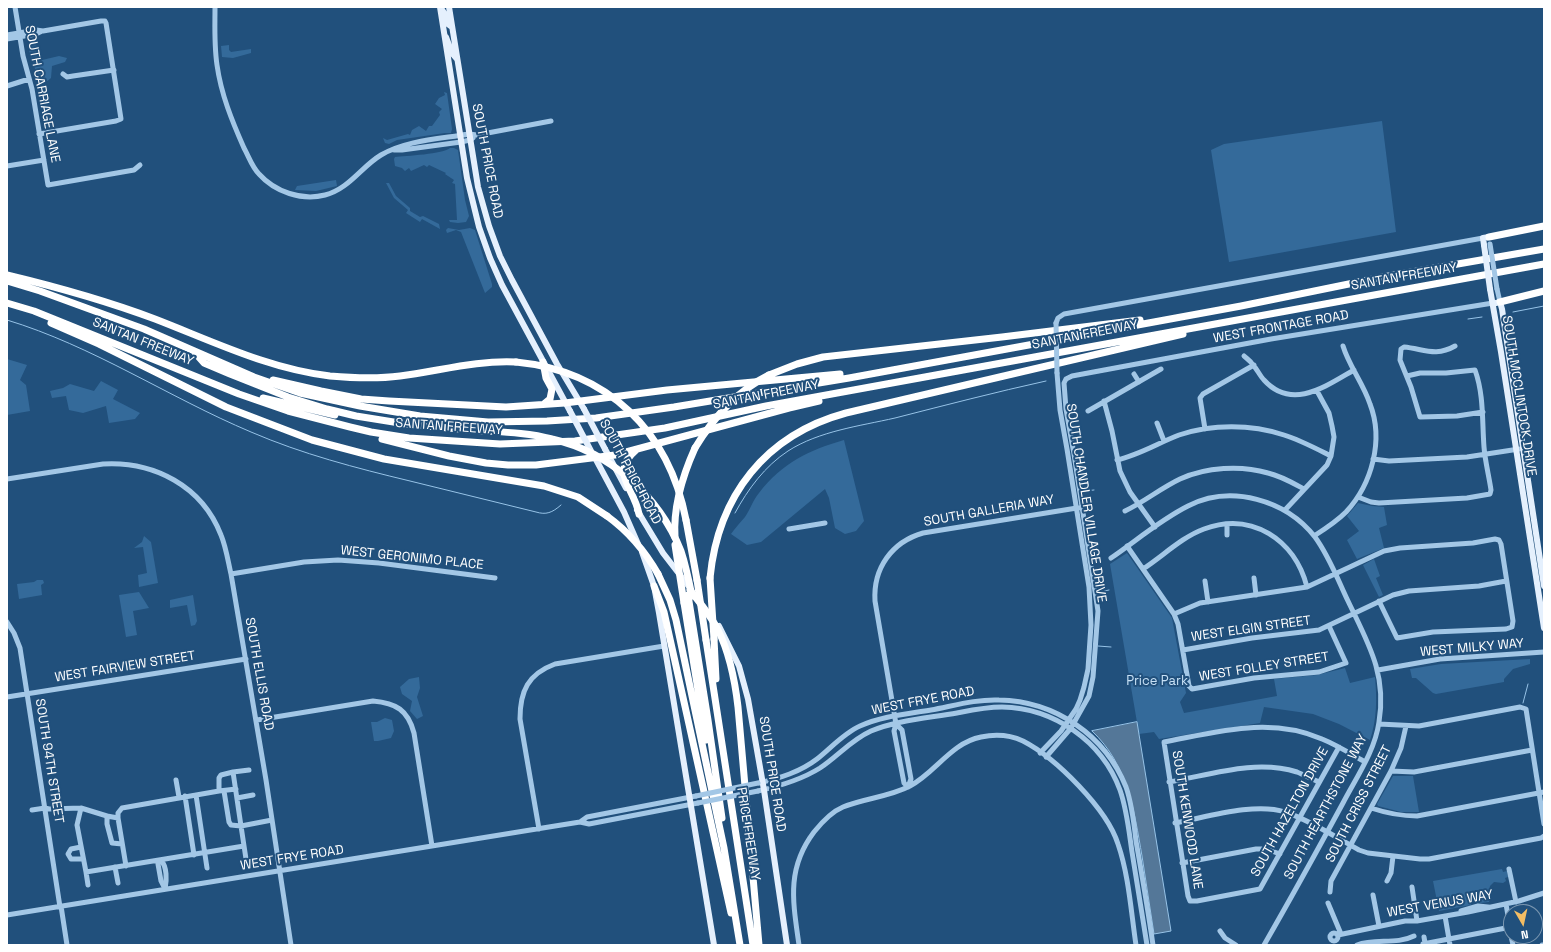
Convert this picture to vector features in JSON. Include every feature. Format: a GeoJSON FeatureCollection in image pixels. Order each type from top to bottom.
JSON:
{"type":"FeatureCollection","features":[{"type":"Feature","properties":{"kind":"highway"},"geometry":{"type":"LineString","coordinates":[[1486,241],[1544,226]]}},
{"type":"Feature","properties":{"kind":"highway","name":"SANTAN FREEWAY"},"geometry":{"type":"LineString","coordinates":[[7,281],[40,291],[144,328],[254,377],[300,393],[412,415],[467,420],[522,422],[590,418],[674,407],[1233,308],[1384,277],[1544,249]]}},
{"type":"Feature","properties":{"kind":"highway","name":"SANTAN FREEWAY"},"geometry":{"type":"LineString","coordinates":[[7,304],[34,311],[239,394],[288,411],[371,432],[409,438],[500,444],[568,442],[665,428],[766,406],[1544,264]]}},
{"type":"Feature","properties":{"kind":"highway"},"geometry":{"type":"LineString","coordinates":[[7,276],[89,297],[152,318],[247,354],[298,370],[344,377],[383,377],[412,374],[482,362],[516,362],[543,366],[576,376],[599,388],[628,409],[645,427],[663,453],[673,472],[680,492],[710,640]]}},
{"type":"Feature","properties":{"kind":"highway"},"geometry":{"type":"LineString","coordinates":[[1497,303],[1544,291]]}},
{"type":"Feature","properties":{"kind":"highway"},"geometry":{"type":"LineString","coordinates":[[722,837],[719,810],[684,603],[674,524],[677,500],[683,476],[695,448],[708,427],[725,408],[746,390],[769,375],[804,361],[1084,328],[1291,295]]}},
{"type":"Feature","properties":{"kind":"highway"},"geometry":{"type":"LineString","coordinates":[[7,304],[99,344],[226,407],[300,436],[371,457],[544,486],[578,498],[607,516],[626,531],[641,547],[658,574],[670,600],[676,620],[722,837]]}},
{"type":"Feature","properties":{"kind":"highway"},"geometry":{"type":"LineString","coordinates":[[710,640],[710,578],[715,546],[723,518],[739,489],[753,470],[769,453],[788,438],[812,425],[834,416],[853,411],[1244,319]]}},
{"type":"Feature","properties":{"kind":"highway"},"geometry":{"type":"LineString","coordinates":[[193,351],[204,362],[272,391],[356,416],[470,432],[529,438],[554,443],[588,455],[612,470],[640,494],[662,521],[672,540],[690,595],[729,816],[735,834]]}},
{"type":"Feature","properties":{"kind":"highway"},"geometry":{"type":"LineString","coordinates":[[539,405],[548,402],[552,392],[546,378],[543,362]]}},
{"type":"Feature","properties":{"kind":"highway"},"geometry":{"type":"LineString","coordinates":[[254,377],[284,382],[342,396],[389,402],[487,406],[539,405],[579,402],[667,390],[790,380],[894,369]]}},
{"type":"Feature","properties":{"kind":"highway"},"geometry":{"type":"LineString","coordinates":[[288,411],[311,421],[449,456],[486,463],[526,465],[595,458],[606,453],[637,449],[789,408],[884,388],[920,378]]}},
{"type":"Feature","properties":{"kind":"highway"},"geometry":{"type":"LineString","coordinates":[[217,385],[308,410],[372,423],[420,430],[470,432]]}},
{"type":"Feature","properties":{"kind":"highway"},"geometry":{"type":"LineString","coordinates":[[637,449],[628,457],[623,468],[625,480],[637,503],[639,514]]}},
{"type":"Feature","properties":{"kind":"highway"},"geometry":{"type":"LineString","coordinates":[[686,583],[718,631],[734,676],[759,945]]}},
{"type":"Feature","properties":{"kind":"highway"},"geometry":{"type":"LineString","coordinates":[[654,586],[664,612],[739,945]]}},
{"type":"Feature","properties":{"kind":"highway"},"geometry":{"type":"LineString","coordinates":[[690,595],[722,813],[722,837]]}},
{"type":"Feature","properties":{"kind":"highway","name":"PRICE FREEWAY"},"geometry":{"type":"LineString","coordinates":[[710,640],[720,727],[735,834],[753,945]]}},
{"type":"Feature","properties":{"kind":"highway","name":"PRICE FREEWAY"},"geometry":{"type":"LineString","coordinates":[[722,837],[739,945]]}},
{"type":"Feature","properties":{"kind":"main road"},"geometry":{"type":"LineString","coordinates":[[440,7],[446,16],[448,24],[452,28]]}},
{"type":"Feature","properties":{"kind":"main road","name":"SOUTH PRICE ROAD"},"geometry":{"type":"LineString","coordinates":[[440,7],[471,201],[488,252],[505,291],[634,532],[654,586],[714,945]]}},
{"type":"Feature","properties":{"kind":"main road","name":"SOUTH PRICE ROAD"},"geometry":{"type":"LineString","coordinates":[[449,7],[481,202],[500,256],[557,364],[584,409],[639,514],[663,553],[715,619],[733,651],[739,666],[748,699],[761,790],[787,945]]}},
{"type":"Feature","properties":{"kind":"main road"},"geometry":{"type":"LineString","coordinates":[[444,36],[448,40],[452,53],[457,59]]}},
{"type":"Feature","properties":{"kind":"main road","name":"SOUTH MCCLINTOCK DRIVE"},"geometry":{"type":"LineString","coordinates":[[1486,241],[1490,290],[1497,303],[1520,449],[1544,586]]}},
{"type":"Feature","properties":{"kind":"main road","name":"SOUTH MCCLINTOCK DRIVE"},"geometry":{"type":"LineString","coordinates":[[1520,449],[1544,628]]}},
{"type":"Feature","properties":{"kind":"street","name":"SOUTH CARRIAGE LANE"},"geometry":{"type":"LineString","coordinates":[[15,7],[23,56],[32,89],[48,185],[134,170],[140,165]]}},
{"type":"Feature","properties":{"kind":"street"},"geometry":{"type":"LineString","coordinates":[[215,7],[215,52],[225,100],[232,120],[256,170],[268,183],[289,194],[307,197],[335,192],[343,187],[375,159],[401,145],[460,139],[551,121]]}},
{"type":"Feature","properties":{"kind":"street"},"geometry":{"type":"LineString","coordinates":[[7,35],[36,34],[43,31],[105,21],[106,23],[121,118],[116,121],[39,134]]}},
{"type":"Feature","properties":{"kind":"street"},"geometry":{"type":"LineString","coordinates":[[7,39],[19,35]]}},
{"type":"Feature","properties":{"kind":"street"},"geometry":{"type":"LineString","coordinates":[[62,74],[67,77],[114,70]]}},
{"type":"Feature","properties":{"kind":"street"},"geometry":{"type":"LineString","coordinates":[[7,86],[29,79]]}},
{"type":"Feature","properties":{"kind":"street"},"geometry":{"type":"LineString","coordinates":[[7,166],[44,160]]}},
{"type":"Feature","properties":{"kind":"street","name":"SOUTH MCCLINTOCK DRIVE"},"geometry":{"type":"LineString","coordinates":[[1486,241],[1497,288],[1497,303]]}},
{"type":"Feature","properties":{"kind":"street","name":"SOUTH CHANDLER VILLAGE DRIVE"},"geometry":{"type":"LineString","coordinates":[[1080,507],[1060,410],[1057,373],[1056,324],[1062,315],[1486,241]]}},
{"type":"Feature","properties":{"kind":"street","name":"WEST FRONTAGE ROAD"},"geometry":{"type":"LineString","coordinates":[[1066,379],[1072,376],[1278,338],[1497,303]]}},
{"type":"Feature","properties":{"kind":"street"},"geometry":{"type":"LineString","coordinates":[[1314,536],[1345,512],[1358,497],[1369,473],[1376,444],[1374,418],[1367,396],[1347,358],[1343,346]]}},
{"type":"Feature","properties":{"kind":"street"},"geometry":{"type":"LineString","coordinates":[[1455,346],[1446,351],[1438,352],[1404,347],[1401,349],[1400,360],[1407,376],[1420,417],[1458,416],[1483,412]]}},
{"type":"Feature","properties":{"kind":"street"},"geometry":{"type":"LineString","coordinates":[[1244,356],[1254,365],[1264,380],[1281,392],[1296,395],[1306,394],[1317,390],[1354,370]]}},
{"type":"Feature","properties":{"kind":"street"},"geometry":{"type":"LineString","coordinates":[[1205,429],[1200,398],[1203,394],[1254,365]]}},
{"type":"Feature","properties":{"kind":"street"},"geometry":{"type":"LineString","coordinates":[[1088,411],[1161,369]]}},
{"type":"Feature","properties":{"kind":"street"},"geometry":{"type":"LineString","coordinates":[[1358,497],[1371,502],[1380,503],[1467,498],[1490,494],[1491,490],[1485,454],[1483,412],[1475,370],[1446,373],[1420,372],[1407,376]]}},
{"type":"Feature","properties":{"kind":"street"},"geometry":{"type":"LineString","coordinates":[[1057,373],[1066,379]]}},
{"type":"Feature","properties":{"kind":"street"},"geometry":{"type":"LineString","coordinates":[[1134,374],[1139,382]]}},
{"type":"Feature","properties":{"kind":"street","name":"SOUTH CHANDLER VILLAGE DRIVE"},"geometry":{"type":"LineString","coordinates":[[1046,757],[1086,702],[1092,687],[1098,611],[1080,507],[1065,402],[1064,383],[1066,379]]}},
{"type":"Feature","properties":{"kind":"street"},"geometry":{"type":"LineString","coordinates":[[1285,510],[1327,465],[1331,456],[1334,437],[1332,426],[1329,413],[1317,390]]}},
{"type":"Feature","properties":{"kind":"street"},"geometry":{"type":"LineString","coordinates":[[1104,401],[1112,431],[1117,460],[1124,481],[1155,527]]}},
{"type":"Feature","properties":{"kind":"street"},"geometry":{"type":"LineString","coordinates":[[1157,423],[1164,441]]}},
{"type":"Feature","properties":{"kind":"street"},"geometry":{"type":"LineString","coordinates":[[1117,460],[1131,457],[1164,441],[1205,429],[1233,427],[1263,430],[1282,434],[1302,441],[1331,456]]}},
{"type":"Feature","properties":{"kind":"street"},"geometry":{"type":"LineString","coordinates":[[1373,459],[1389,461],[1467,457],[1520,449]]}},
{"type":"Feature","properties":{"kind":"street","name":"SOUTH ELLIS ROAD"},"geometry":{"type":"LineString","coordinates":[[7,479],[103,464],[126,464],[157,471],[179,483],[204,504],[218,528],[227,552],[257,720],[291,945]]}},
{"type":"Feature","properties":{"kind":"street"},"geometry":{"type":"LineString","coordinates":[[1125,511],[1140,504],[1162,488],[1181,478],[1206,471],[1230,468],[1251,469],[1268,473],[1304,489]]}},
{"type":"Feature","properties":{"kind":"street","name":"SOUTH HEARTHSTONE WAY"},"geometry":{"type":"LineString","coordinates":[[1111,558],[1189,505],[1221,497],[1236,496],[1255,499],[1285,510],[1301,522],[1314,536],[1335,574],[1370,646],[1378,670],[1381,700],[1379,724],[1372,746],[1365,762],[1264,945]]}},
{"type":"Feature","properties":{"kind":"street","name":"SOUTH GALLERIA WAY"},"geometry":{"type":"LineString","coordinates":[[908,787],[904,783],[894,731],[896,724],[895,716],[875,601],[876,581],[886,557],[907,539],[923,533],[1080,507]]}},
{"type":"Feature","properties":{"kind":"street"},"geometry":{"type":"LineString","coordinates":[[789,529],[825,523]]}},
{"type":"Feature","properties":{"kind":"street"},"geometry":{"type":"LineString","coordinates":[[1227,524],[1227,535]]}},
{"type":"Feature","properties":{"kind":"street"},"geometry":{"type":"LineString","coordinates":[[1143,569],[1194,534],[1214,526],[1227,524],[1246,525],[1273,535],[1285,546],[1301,568],[1307,587]]}},
{"type":"Feature","properties":{"kind":"street"},"geometry":{"type":"LineString","coordinates":[[1174,614],[1193,606],[1208,602],[1307,587],[1384,551],[1400,548],[1495,539],[1499,540],[1512,627],[1506,629],[1433,632],[1397,638],[1378,601]]}},
{"type":"Feature","properties":{"kind":"street"},"geometry":{"type":"LineString","coordinates":[[1127,546],[1174,614],[1178,624],[1182,650]]}},
{"type":"Feature","properties":{"kind":"street","name":"WEST GERONIMO PLACE"},"geometry":{"type":"LineString","coordinates":[[231,574],[304,562],[338,560],[379,563],[495,578]]}},
{"type":"Feature","properties":{"kind":"street"},"geometry":{"type":"LineString","coordinates":[[1254,578],[1256,595]]}},
{"type":"Feature","properties":{"kind":"street"},"geometry":{"type":"LineString","coordinates":[[1205,580],[1208,602]]}},
{"type":"Feature","properties":{"kind":"street","name":"WEST ELGIN STREET"},"geometry":{"type":"LineString","coordinates":[[1182,650],[1252,638],[1309,632],[1329,626],[1392,595],[1409,591],[1479,586],[1506,582]]}},
{"type":"Feature","properties":{"kind":"street","name":"SOUTH 94TH STREET"},"geometry":{"type":"LineString","coordinates":[[7,622],[18,643],[67,945]]}},
{"type":"Feature","properties":{"kind":"street","name":"WEST FOLLEY STREET"},"geometry":{"type":"LineString","coordinates":[[1182,650],[1189,686],[1192,689],[1254,678],[1319,672],[1346,664],[1329,626]]}},
{"type":"Feature","properties":{"kind":"street"},"geometry":{"type":"LineString","coordinates":[[539,829],[520,719],[520,706],[523,693],[530,679],[545,667],[556,664],[664,646]]}},
{"type":"Feature","properties":{"kind":"street","name":"WEST MILKY WAY"},"geometry":{"type":"LineString","coordinates":[[1378,670],[1440,659],[1544,652]]}},
{"type":"Feature","properties":{"kind":"street","name":"WEST FAIRVIEW STREET"},"geometry":{"type":"LineString","coordinates":[[7,697],[246,659]]}},
{"type":"Feature","properties":{"kind":"street","name":"WEST FRYE ROAD"},"geometry":{"type":"LineString","coordinates":[[580,822],[587,817],[696,796],[788,775],[808,765],[859,726],[878,719],[974,702],[999,700],[1038,706],[1072,721]]}},
{"type":"Feature","properties":{"kind":"street"},"geometry":{"type":"LineString","coordinates":[[257,720],[373,701],[386,702],[401,710],[412,724],[432,846]]}},
{"type":"Feature","properties":{"kind":"street","name":"WEST FRYE ROAD"},"geometry":{"type":"LineString","coordinates":[[7,915],[580,822],[589,824],[761,790],[787,784],[805,777],[821,767],[858,737],[872,730],[977,709],[1002,707],[1035,711],[1052,717],[1068,726]]}},
{"type":"Feature","properties":{"kind":"street"},"geometry":{"type":"LineString","coordinates":[[1379,724],[1406,726],[1431,724],[1520,707],[1526,709],[1532,750],[1542,793],[1544,824]]}},
{"type":"Feature","properties":{"kind":"street"},"geometry":{"type":"LineString","coordinates":[[1072,721],[1095,740],[1106,752],[1120,774],[1128,793],[1153,945]]}},
{"type":"Feature","properties":{"kind":"street"},"geometry":{"type":"LineString","coordinates":[[1068,726],[1084,738],[1099,753],[1108,766],[1120,789],[1128,822],[1147,945]]}},
{"type":"Feature","properties":{"kind":"street","name":"SOUTH CHANDLER VILLAGE DRIVE"},"geometry":{"type":"LineString","coordinates":[[1040,753],[1068,726]]}},
{"type":"Feature","properties":{"kind":"street","name":"SOUTH KENWOOD LANE"},"geometry":{"type":"LineString","coordinates":[[1190,901],[1175,823],[1164,742],[1234,728],[1257,726],[1291,730],[1314,736],[1339,747]]}},
{"type":"Feature","properties":{"kind":"street","name":"SOUTH CRISS STREET"},"geometry":{"type":"LineString","coordinates":[[1330,892],[1331,881],[1392,771],[1401,748],[1406,726]]}},
{"type":"Feature","properties":{"kind":"street"},"geometry":{"type":"LineString","coordinates":[[799,945],[793,887],[797,864],[806,842],[817,828],[834,811],[855,802],[892,793],[908,787],[928,774],[953,750],[982,736],[1003,736],[1022,741],[1046,757],[1063,771],[1092,800],[1114,831],[1123,861],[1136,945]]}},
{"type":"Feature","properties":{"kind":"street"},"geometry":{"type":"LineString","coordinates":[[1339,747],[1365,762]]}},
{"type":"Feature","properties":{"kind":"street","name":"SOUTH HAZELTON DRIVE"},"geometry":{"type":"LineString","coordinates":[[1190,901],[1260,889],[1339,747]]}},
{"type":"Feature","properties":{"kind":"street"},"geometry":{"type":"LineString","coordinates":[[1392,771],[1414,772],[1532,750]]}},
{"type":"Feature","properties":{"kind":"street"},"geometry":{"type":"LineString","coordinates":[[1169,782],[1242,769],[1265,767],[1297,772],[1319,782]]}},
{"type":"Feature","properties":{"kind":"street"},"geometry":{"type":"LineString","coordinates":[[250,770],[221,775],[219,778],[229,822],[234,826],[241,826],[272,820]]}},
{"type":"Feature","properties":{"kind":"street"},"geometry":{"type":"LineString","coordinates":[[233,772],[246,859]]}},
{"type":"Feature","properties":{"kind":"street"},"geometry":{"type":"LineString","coordinates":[[176,780],[182,797],[194,854]]}},
{"type":"Feature","properties":{"kind":"street"},"geometry":{"type":"LineString","coordinates":[[126,866],[118,818],[119,810],[122,808],[182,797],[236,789]]}},
{"type":"Feature","properties":{"kind":"street"},"geometry":{"type":"LineString","coordinates":[[1371,808],[1391,814],[1417,816],[1542,793]]}},
{"type":"Feature","properties":{"kind":"street"},"geometry":{"type":"LineString","coordinates":[[196,795],[207,868]]}},
{"type":"Feature","properties":{"kind":"street"},"geometry":{"type":"LineString","coordinates":[[237,798],[253,795]]}},
{"type":"Feature","properties":{"kind":"street"},"geometry":{"type":"LineString","coordinates":[[643,806],[644,813]]}},
{"type":"Feature","properties":{"kind":"street"},"geometry":{"type":"LineString","coordinates":[[32,810],[45,808],[81,808],[118,818]]}},
{"type":"Feature","properties":{"kind":"street"},"geometry":{"type":"LineString","coordinates":[[81,808],[77,824],[88,885]]}},
{"type":"Feature","properties":{"kind":"street"},"geometry":{"type":"LineString","coordinates":[[1175,823],[1258,808],[1284,812],[1300,817],[1350,846],[1368,853],[1429,859],[1541,838],[1544,836]]}},
{"type":"Feature","properties":{"kind":"street"},"geometry":{"type":"LineString","coordinates":[[107,816],[111,842],[114,844],[122,844]]}},
{"type":"Feature","properties":{"kind":"street"},"geometry":{"type":"LineString","coordinates":[[86,872],[244,846]]}},
{"type":"Feature","properties":{"kind":"street"},"geometry":{"type":"LineString","coordinates":[[81,847],[71,849],[68,854],[71,859],[83,859]]}},
{"type":"Feature","properties":{"kind":"street"},"geometry":{"type":"LineString","coordinates":[[1182,863],[1256,849],[1266,849],[1280,854]]}},
{"type":"Feature","properties":{"kind":"street"},"geometry":{"type":"LineString","coordinates":[[1387,881],[1391,873],[1393,856]]}},
{"type":"Feature","properties":{"kind":"street"},"geometry":{"type":"LineString","coordinates":[[161,860],[164,863],[167,881],[165,889]]}},
{"type":"Feature","properties":{"kind":"street"},"geometry":{"type":"LineString","coordinates":[[115,867],[118,883]]}},
{"type":"Feature","properties":{"kind":"street"},"geometry":{"type":"LineString","coordinates":[[1510,869],[1516,902]]}},
{"type":"Feature","properties":{"kind":"street"},"geometry":{"type":"LineString","coordinates":[[1412,887],[1417,921]]}},
{"type":"Feature","properties":{"kind":"street","name":"WEST VENUS WAY"},"geometry":{"type":"LineString","coordinates":[[1506,904],[1544,893]]}},
{"type":"Feature","properties":{"kind":"street"},"geometry":{"type":"LineString","coordinates":[[1373,895],[1378,926]]}},
{"type":"Feature","properties":{"kind":"street","name":"WEST VENUS WAY"},"geometry":{"type":"LineString","coordinates":[[1328,903],[1340,934],[1405,921],[1417,921],[1445,916],[1459,913],[1474,907],[1492,907],[1503,905]]}},
{"type":"Feature","properties":{"kind":"street"},"geometry":{"type":"LineString","coordinates":[[1445,916],[1450,945]]}},
{"type":"Feature","properties":{"kind":"street"},"geometry":{"type":"LineString","coordinates":[[1424,937],[1424,944],[1503,928]]}},
{"type":"Feature","properties":{"kind":"street"},"geometry":{"type":"LineString","coordinates":[[1220,931],[1225,938],[1236,945]]}},
{"type":"Feature","properties":{"kind":"street"},"geometry":{"type":"LineString","coordinates":[[1357,945],[1371,941],[1404,940],[1414,936]]}},
{"type":"Feature","properties":{"kind":"green space"},"geometry":{"type":"Polygon","coordinates":[[[32,40],[35,42],[38,52],[38,61],[59,56],[67,58],[65,62],[52,66],[51,78],[41,88],[38,87],[37,77],[28,44],[32,40]]]}},
{"type":"Feature","properties":{"kind":"green space"},"geometry":{"type":"Polygon","coordinates":[[[229,45],[229,50],[231,52],[251,49],[251,53],[233,58],[222,57],[221,46],[229,45]]]}},
{"type":"Feature","properties":{"kind":"green space"},"geometry":{"type":"Polygon","coordinates":[[[444,92],[447,93],[452,129],[451,133],[397,140],[389,144],[385,143],[383,138],[387,140],[408,134],[410,135],[412,130],[419,126],[426,131],[429,126],[432,126],[440,115],[439,112],[442,109],[435,104],[439,98],[445,95],[444,92]]]}},
{"type":"Feature","properties":{"kind":"green space"},"geometry":{"type":"Polygon","coordinates":[[[1382,121],[1396,232],[1229,262],[1211,150],[1224,144],[1382,121]]]}},
{"type":"Feature","properties":{"kind":"green space"},"geometry":{"type":"Polygon","coordinates":[[[450,148],[458,150],[465,200],[469,216],[466,222],[458,223],[450,222],[449,220],[457,220],[455,184],[452,183],[454,180],[445,174],[446,173],[429,165],[427,167],[424,165],[411,171],[409,168],[405,171],[402,168],[395,166],[395,157],[440,152],[450,148]]]}},
{"type":"Feature","properties":{"kind":"green space"},"geometry":{"type":"Polygon","coordinates":[[[336,180],[337,186],[316,191],[295,190],[297,186],[336,180]]]}},
{"type":"Feature","properties":{"kind":"green space"},"geometry":{"type":"Polygon","coordinates":[[[386,183],[389,183],[396,196],[410,208],[410,211],[420,217],[423,216],[439,224],[440,229],[422,219],[420,222],[406,213],[408,210],[394,198],[386,183]]]}},
{"type":"Feature","properties":{"kind":"green space"},"geometry":{"type":"Polygon","coordinates":[[[448,228],[459,230],[470,228],[475,230],[492,284],[492,287],[485,293],[461,232],[456,230],[447,233],[446,230],[448,228]]]}},
{"type":"Feature","properties":{"kind":"green space"},"geometry":{"type":"Polygon","coordinates":[[[7,359],[27,365],[20,380],[26,385],[30,411],[7,415],[7,359]]]}},
{"type":"Feature","properties":{"kind":"green space"},"geometry":{"type":"Polygon","coordinates":[[[101,381],[118,390],[113,399],[140,413],[135,419],[109,423],[106,406],[83,413],[69,410],[66,396],[52,398],[50,391],[63,388],[70,384],[94,391],[101,381]]]}},
{"type":"Feature","properties":{"kind":"green space"},"geometry":{"type":"Polygon","coordinates":[[[844,440],[864,521],[856,531],[845,534],[835,528],[829,498],[825,489],[761,542],[747,545],[731,534],[745,517],[757,496],[777,473],[808,453],[844,440]]]}},
{"type":"Feature","properties":{"kind":"green space"},"geometry":{"type":"Polygon","coordinates":[[[1358,503],[1384,507],[1387,525],[1379,528],[1384,548],[1357,559],[1347,540],[1359,531],[1347,516],[1358,503]]]}},
{"type":"Feature","properties":{"kind":"green space"},"geometry":{"type":"Polygon","coordinates":[[[144,536],[151,542],[158,583],[139,587],[138,575],[147,573],[143,547],[134,548],[142,542],[144,536]]]}},
{"type":"Feature","properties":{"kind":"green space","name":"Price Park"},"geometry":{"type":"Polygon","coordinates":[[[1127,553],[1172,618],[1186,693],[1180,702],[1184,713],[1277,696],[1274,679],[1317,675],[1345,668],[1350,683],[1375,677],[1376,709],[1370,740],[1339,724],[1313,714],[1264,707],[1260,723],[1159,739],[1154,732],[1139,734],[1110,564],[1127,553]]]}},
{"type":"Feature","properties":{"kind":"green space"},"geometry":{"type":"Polygon","coordinates":[[[1374,559],[1380,576],[1376,578],[1383,595],[1379,597],[1363,565],[1374,559]]]}},
{"type":"Feature","properties":{"kind":"green space"},"geometry":{"type":"Polygon","coordinates":[[[37,580],[43,580],[44,583],[41,585],[42,595],[19,599],[17,584],[34,582],[37,580]]]}},
{"type":"Feature","properties":{"kind":"green space"},"geometry":{"type":"Polygon","coordinates":[[[139,592],[149,608],[133,611],[137,635],[126,637],[119,595],[139,592]]]}},
{"type":"Feature","properties":{"kind":"green space"},"geometry":{"type":"Polygon","coordinates":[[[193,595],[197,621],[195,625],[191,626],[187,605],[170,608],[170,600],[193,595]]]}},
{"type":"Feature","properties":{"kind":"green space"},"geometry":{"type":"Polygon","coordinates":[[[1530,659],[1530,664],[1513,669],[1504,679],[1504,682],[1436,694],[1416,678],[1412,678],[1410,669],[1441,664],[1530,659]]]}},
{"type":"Feature","properties":{"kind":"green space"},"geometry":{"type":"Polygon","coordinates":[[[419,677],[420,688],[417,697],[423,716],[417,719],[410,711],[412,701],[402,694],[400,687],[409,679],[419,677]]]}},
{"type":"Feature","properties":{"kind":"green space"},"geometry":{"type":"Polygon","coordinates":[[[385,718],[392,720],[394,731],[391,738],[374,741],[371,722],[377,722],[385,718]]]}},
{"type":"Feature","properties":{"kind":"green space"},"geometry":{"type":"Polygon","coordinates":[[[1393,776],[1413,776],[1419,812],[1401,812],[1378,806],[1377,804],[1393,776]]]}},
{"type":"Feature","properties":{"kind":"green space"},"geometry":{"type":"Polygon","coordinates":[[[1502,869],[1503,872],[1507,871],[1508,877],[1505,878],[1506,881],[1503,883],[1494,882],[1490,886],[1488,896],[1485,897],[1489,897],[1489,902],[1480,903],[1479,898],[1471,899],[1471,905],[1439,911],[1433,881],[1502,869]]]}},
{"type":"Feature","properties":{"kind":"shaded area"},"geometry":{"type":"Polygon","coordinates":[[[1137,722],[1171,931],[1154,934],[1136,822],[1128,789],[1114,758],[1092,731],[1137,722]]]}},
{"type":"Feature","properties":{"kind":"waterway"},"geometry":{"type":"LineString","coordinates":[[1513,312],[1544,306]]}},
{"type":"Feature","properties":{"kind":"waterway"},"geometry":{"type":"LineString","coordinates":[[1468,319],[1482,317]]}},
{"type":"Feature","properties":{"kind":"waterway"},"geometry":{"type":"LineString","coordinates":[[7,320],[70,344],[220,418],[270,440],[309,454],[370,471],[540,513],[549,513],[561,505]]}},
{"type":"Feature","properties":{"kind":"waterway"},"geometry":{"type":"LineString","coordinates":[[735,513],[751,487],[765,471],[780,457],[800,444],[840,430],[1046,381]]}},
{"type":"Feature","properties":{"kind":"waterway"},"geometry":{"type":"LineString","coordinates":[[1084,491],[1094,490]]}},
{"type":"Feature","properties":{"kind":"waterway"},"geometry":{"type":"LineString","coordinates":[[1100,592],[1109,590]]}},
{"type":"Feature","properties":{"kind":"waterway"},"geometry":{"type":"LineString","coordinates":[[1098,646],[1111,647]]}},
{"type":"Feature","properties":{"kind":"waterway"},"geometry":{"type":"LineString","coordinates":[[1523,703],[1528,684]]}}]}
